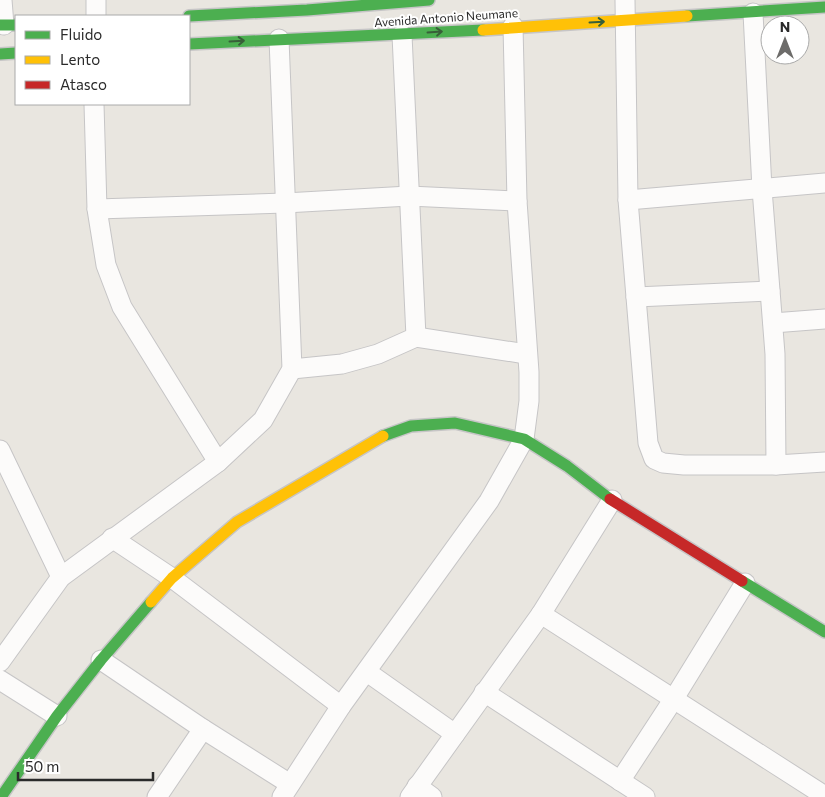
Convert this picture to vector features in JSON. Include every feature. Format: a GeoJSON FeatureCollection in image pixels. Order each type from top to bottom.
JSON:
{"type":"FeatureCollection","features":[{"type":"Feature","properties":{"kind":"street"},"geometry":{"type":"LineString","coordinates":[[2,0],[7,25]]}},
{"type":"Feature","properties":{"kind":"street"},"geometry":{"type":"LineString","coordinates":[[96,0],[96,15]]}},
{"type":"Feature","properties":{"kind":"street","name":"Avenida Antonio Neumane"},"geometry":{"type":"LineString","coordinates":[[192,11],[429,0]]}},
{"type":"Feature","properties":{"kind":"street"},"geometry":{"type":"LineString","coordinates":[[625,0],[628,200],[648,443],[654,458],[663,463],[684,465],[776,465],[825,462]]}},
{"type":"Feature","properties":{"kind":"street"},"geometry":{"type":"LineString","coordinates":[[307,5],[308,39]]}},
{"type":"Feature","properties":{"kind":"street","name":"Avenida Antonio Neumane"},"geometry":{"type":"LineString","coordinates":[[190,44],[402,35],[513,26],[753,13],[825,7]]}},
{"type":"Feature","properties":{"kind":"street"},"geometry":{"type":"LineString","coordinates":[[753,13],[762,189],[773,323],[776,465]]}},
{"type":"Feature","properties":{"kind":"street"},"geometry":{"type":"LineString","coordinates":[[101,660],[203,729],[286,791],[341,706],[489,501],[524,439],[529,401],[517,201],[513,26]]}},
{"type":"Feature","properties":{"kind":"street"},"geometry":{"type":"LineString","coordinates":[[402,35],[416,337]]}},
{"type":"Feature","properties":{"kind":"street"},"geometry":{"type":"LineString","coordinates":[[0,662],[61,578],[112,538],[218,462],[262,420],[292,369],[279,39]]}},
{"type":"Feature","properties":{"kind":"street"},"geometry":{"type":"LineString","coordinates":[[0,54],[15,53]]}},
{"type":"Feature","properties":{"kind":"street"},"geometry":{"type":"LineString","coordinates":[[94,105],[97,208],[106,265],[122,307],[218,462]]}},
{"type":"Feature","properties":{"kind":"street"},"geometry":{"type":"LineString","coordinates":[[628,200],[825,183]]}},
{"type":"Feature","properties":{"kind":"street"},"geometry":{"type":"LineString","coordinates":[[97,208],[285,203],[409,196],[517,201]]}},
{"type":"Feature","properties":{"kind":"street"},"geometry":{"type":"LineString","coordinates":[[636,297],[770,291]]}},
{"type":"Feature","properties":{"kind":"street"},"geometry":{"type":"LineString","coordinates":[[773,323],[825,319]]}},
{"type":"Feature","properties":{"kind":"street"},"geometry":{"type":"LineString","coordinates":[[292,369],[342,364],[378,354],[416,337],[526,354]]}},
{"type":"Feature","properties":{"kind":"street"},"geometry":{"type":"LineString","coordinates":[[1,797],[57,716],[101,660],[172,578],[237,522],[377,438],[411,426],[455,423],[524,439],[567,466],[612,500],[825,632]]}},
{"type":"Feature","properties":{"kind":"street"},"geometry":{"type":"LineString","coordinates":[[0,450],[61,578]]}},
{"type":"Feature","properties":{"kind":"street"},"geometry":{"type":"LineString","coordinates":[[420,794],[454,734],[541,614],[612,500]]}},
{"type":"Feature","properties":{"kind":"street"},"geometry":{"type":"LineString","coordinates":[[112,538],[172,578],[341,706]]}},
{"type":"Feature","properties":{"kind":"street"},"geometry":{"type":"LineString","coordinates":[[620,781],[674,700],[745,582]]}},
{"type":"Feature","properties":{"kind":"street"},"geometry":{"type":"LineString","coordinates":[[541,614],[825,796]]}},
{"type":"Feature","properties":{"kind":"street"},"geometry":{"type":"LineString","coordinates":[[367,672],[454,734]]}},
{"type":"Feature","properties":{"kind":"street"},"geometry":{"type":"LineString","coordinates":[[0,680],[57,716]]}},
{"type":"Feature","properties":{"kind":"street"},"geometry":{"type":"LineString","coordinates":[[484,692],[645,797]]}},
{"type":"Feature","properties":{"kind":"street"},"geometry":{"type":"LineString","coordinates":[[158,797],[203,729]]}},
{"type":"Feature","properties":{"kind":"traffic: fast"},"geometry":{"type":"LineString","coordinates":[[190,16],[307,10],[429,0]]}},
{"type":"Feature","properties":{"kind":"traffic: fast"},"geometry":{"type":"LineString","coordinates":[[687,16],[825,7]]}},
{"type":"Feature","properties":{"kind":"traffic: fast"},"geometry":{"type":"LineString","coordinates":[[0,25],[15,25]]}},
{"type":"Feature","properties":{"kind":"traffic: fast"},"geometry":{"type":"LineString","coordinates":[[190,44],[483,30]]}},
{"type":"Feature","properties":{"kind":"traffic: fast"},"geometry":{"type":"LineString","coordinates":[[0,54],[15,53]]}},
{"type":"Feature","properties":{"kind":"traffic: fast"},"geometry":{"type":"LineString","coordinates":[[383,436],[411,426],[455,423],[524,439],[567,466],[610,499]]}},
{"type":"Feature","properties":{"kind":"traffic: fast"},"geometry":{"type":"LineString","coordinates":[[742,581],[825,632]]}},
{"type":"Feature","properties":{"kind":"traffic: fast"},"geometry":{"type":"LineString","coordinates":[[1,797],[57,716],[101,660],[151,602]]}},
{"type":"Feature","properties":{"kind":"traffic: slow"},"geometry":{"type":"LineString","coordinates":[[483,30],[687,16]]}},
{"type":"Feature","properties":{"kind":"traffic: slow"},"geometry":{"type":"LineString","coordinates":[[151,602],[172,578],[237,522],[383,436]]}},
{"type":"Feature","properties":{"kind":"traffic: jam"},"geometry":{"type":"LineString","coordinates":[[610,499],[742,581]]}}]}
